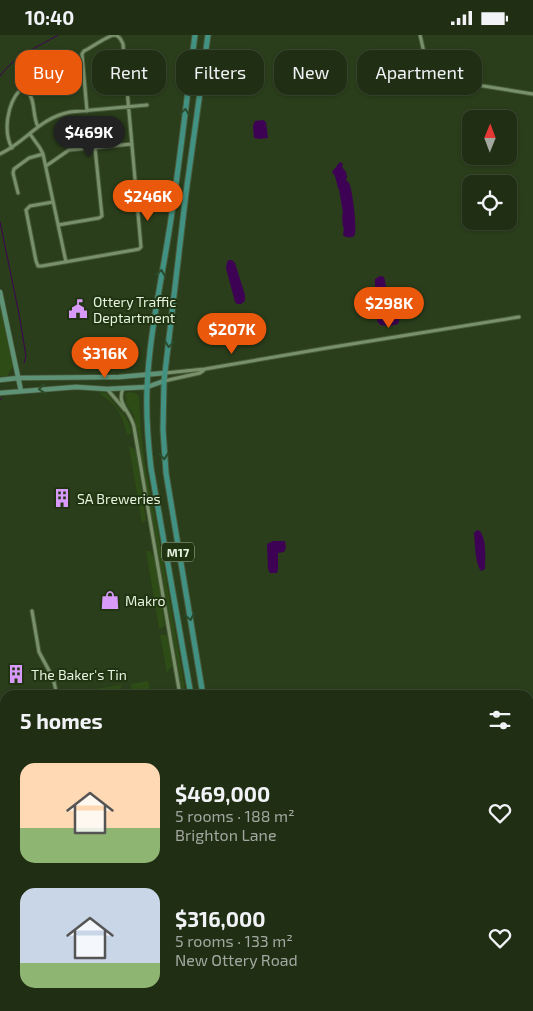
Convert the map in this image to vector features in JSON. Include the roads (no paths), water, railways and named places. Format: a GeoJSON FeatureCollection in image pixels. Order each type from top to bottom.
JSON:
{"type":"FeatureCollection","features":[{"type":"Feature","properties":{"kind":"main road","name":"M17"},"geometry":{"type":"LineString","coordinates":[[190,690],[151,468],[147,387],[160,278],[175,186],[195,35]]}},
{"type":"Feature","properties":{"kind":"main road","name":"M17"},"geometry":{"type":"LineString","coordinates":[[202,690],[167,480],[162,409],[186,193],[208,35]]}},
{"type":"Feature","properties":{"kind":"main road"},"geometry":{"type":"LineString","coordinates":[[0,292],[20,391]]}},
{"type":"Feature","properties":{"kind":"main road"},"geometry":{"type":"LineString","coordinates":[[0,380],[18,378],[106,378],[165,373]]}},
{"type":"Feature","properties":{"kind":"main road"},"geometry":{"type":"LineString","coordinates":[[0,393],[76,387],[106,389],[147,387],[164,381]]}},
{"type":"Feature","properties":{"kind":"street"},"geometry":{"type":"LineString","coordinates":[[53,202],[30,206],[26,210],[34,253],[37,264],[40,267],[134,250],[141,247],[123,44],[118,37],[113,35],[84,51],[82,54],[87,111]]}},
{"type":"Feature","properties":{"kind":"street"},"geometry":{"type":"LineString","coordinates":[[420,35],[426,61],[433,71],[441,76],[466,83],[533,95]]}},
{"type":"Feature","properties":{"kind":"street"},"geometry":{"type":"LineString","coordinates":[[12,148],[8,136],[8,113],[16,94],[20,90],[27,90],[30,95],[38,127]]}},
{"type":"Feature","properties":{"kind":"street"},"geometry":{"type":"LineString","coordinates":[[0,154],[12,148],[49,119],[59,115],[70,112],[147,105]]}},
{"type":"Feature","properties":{"kind":"street"},"geometry":{"type":"LineString","coordinates":[[30,133],[43,154],[66,262]]}},
{"type":"Feature","properties":{"kind":"street"},"geometry":{"type":"LineString","coordinates":[[46,167],[69,151],[132,144]]}},
{"type":"Feature","properties":{"kind":"street"},"geometry":{"type":"LineString","coordinates":[[58,225],[102,216],[95,148]]}},
{"type":"Feature","properties":{"kind":"street"},"geometry":{"type":"LineString","coordinates":[[18,193],[13,173],[14,169],[29,158],[43,154]]}},
{"type":"Feature","properties":{"kind":"street"},"geometry":{"type":"LineString","coordinates":[[165,373],[205,369],[519,317]]}},
{"type":"Feature","properties":{"kind":"street"},"geometry":{"type":"LineString","coordinates":[[164,381],[200,373],[205,369]]}},
{"type":"Feature","properties":{"kind":"street"},"geometry":{"type":"LineString","coordinates":[[123,388],[121,398],[133,421],[179,690]]}},
{"type":"Feature","properties":{"kind":"street"},"geometry":{"type":"LineString","coordinates":[[106,389],[121,407],[127,411]]}},
{"type":"Feature","properties":{"kind":"street"},"geometry":{"type":"LineString","coordinates":[[32,611],[39,652],[52,675],[56,690]]}},
{"type":"Feature","properties":{"kind":"waterway"},"geometry":{"type":"LineString","coordinates":[[0,76],[19,57],[58,35]]}},
{"type":"Feature","properties":{"kind":"waterway"},"geometry":{"type":"LineString","coordinates":[[0,222],[19,314],[26,356],[24,363]]}},
{"type":"Feature","properties":{"kind":"place","name":"Ottery Traffic Deptartment"},"geometry":{"type":"Point","coordinates":[78,309]}},
{"type":"Feature","properties":{"kind":"place","name":"SA Breweries"},"geometry":{"type":"Point","coordinates":[62,498]}},
{"type":"Feature","properties":{"kind":"place","name":"Makro"},"geometry":{"type":"Point","coordinates":[110,600]}},
{"type":"Feature","properties":{"kind":"place","name":"The Baker's Tin"},"geometry":{"type":"Point","coordinates":[16,674]}}]}
